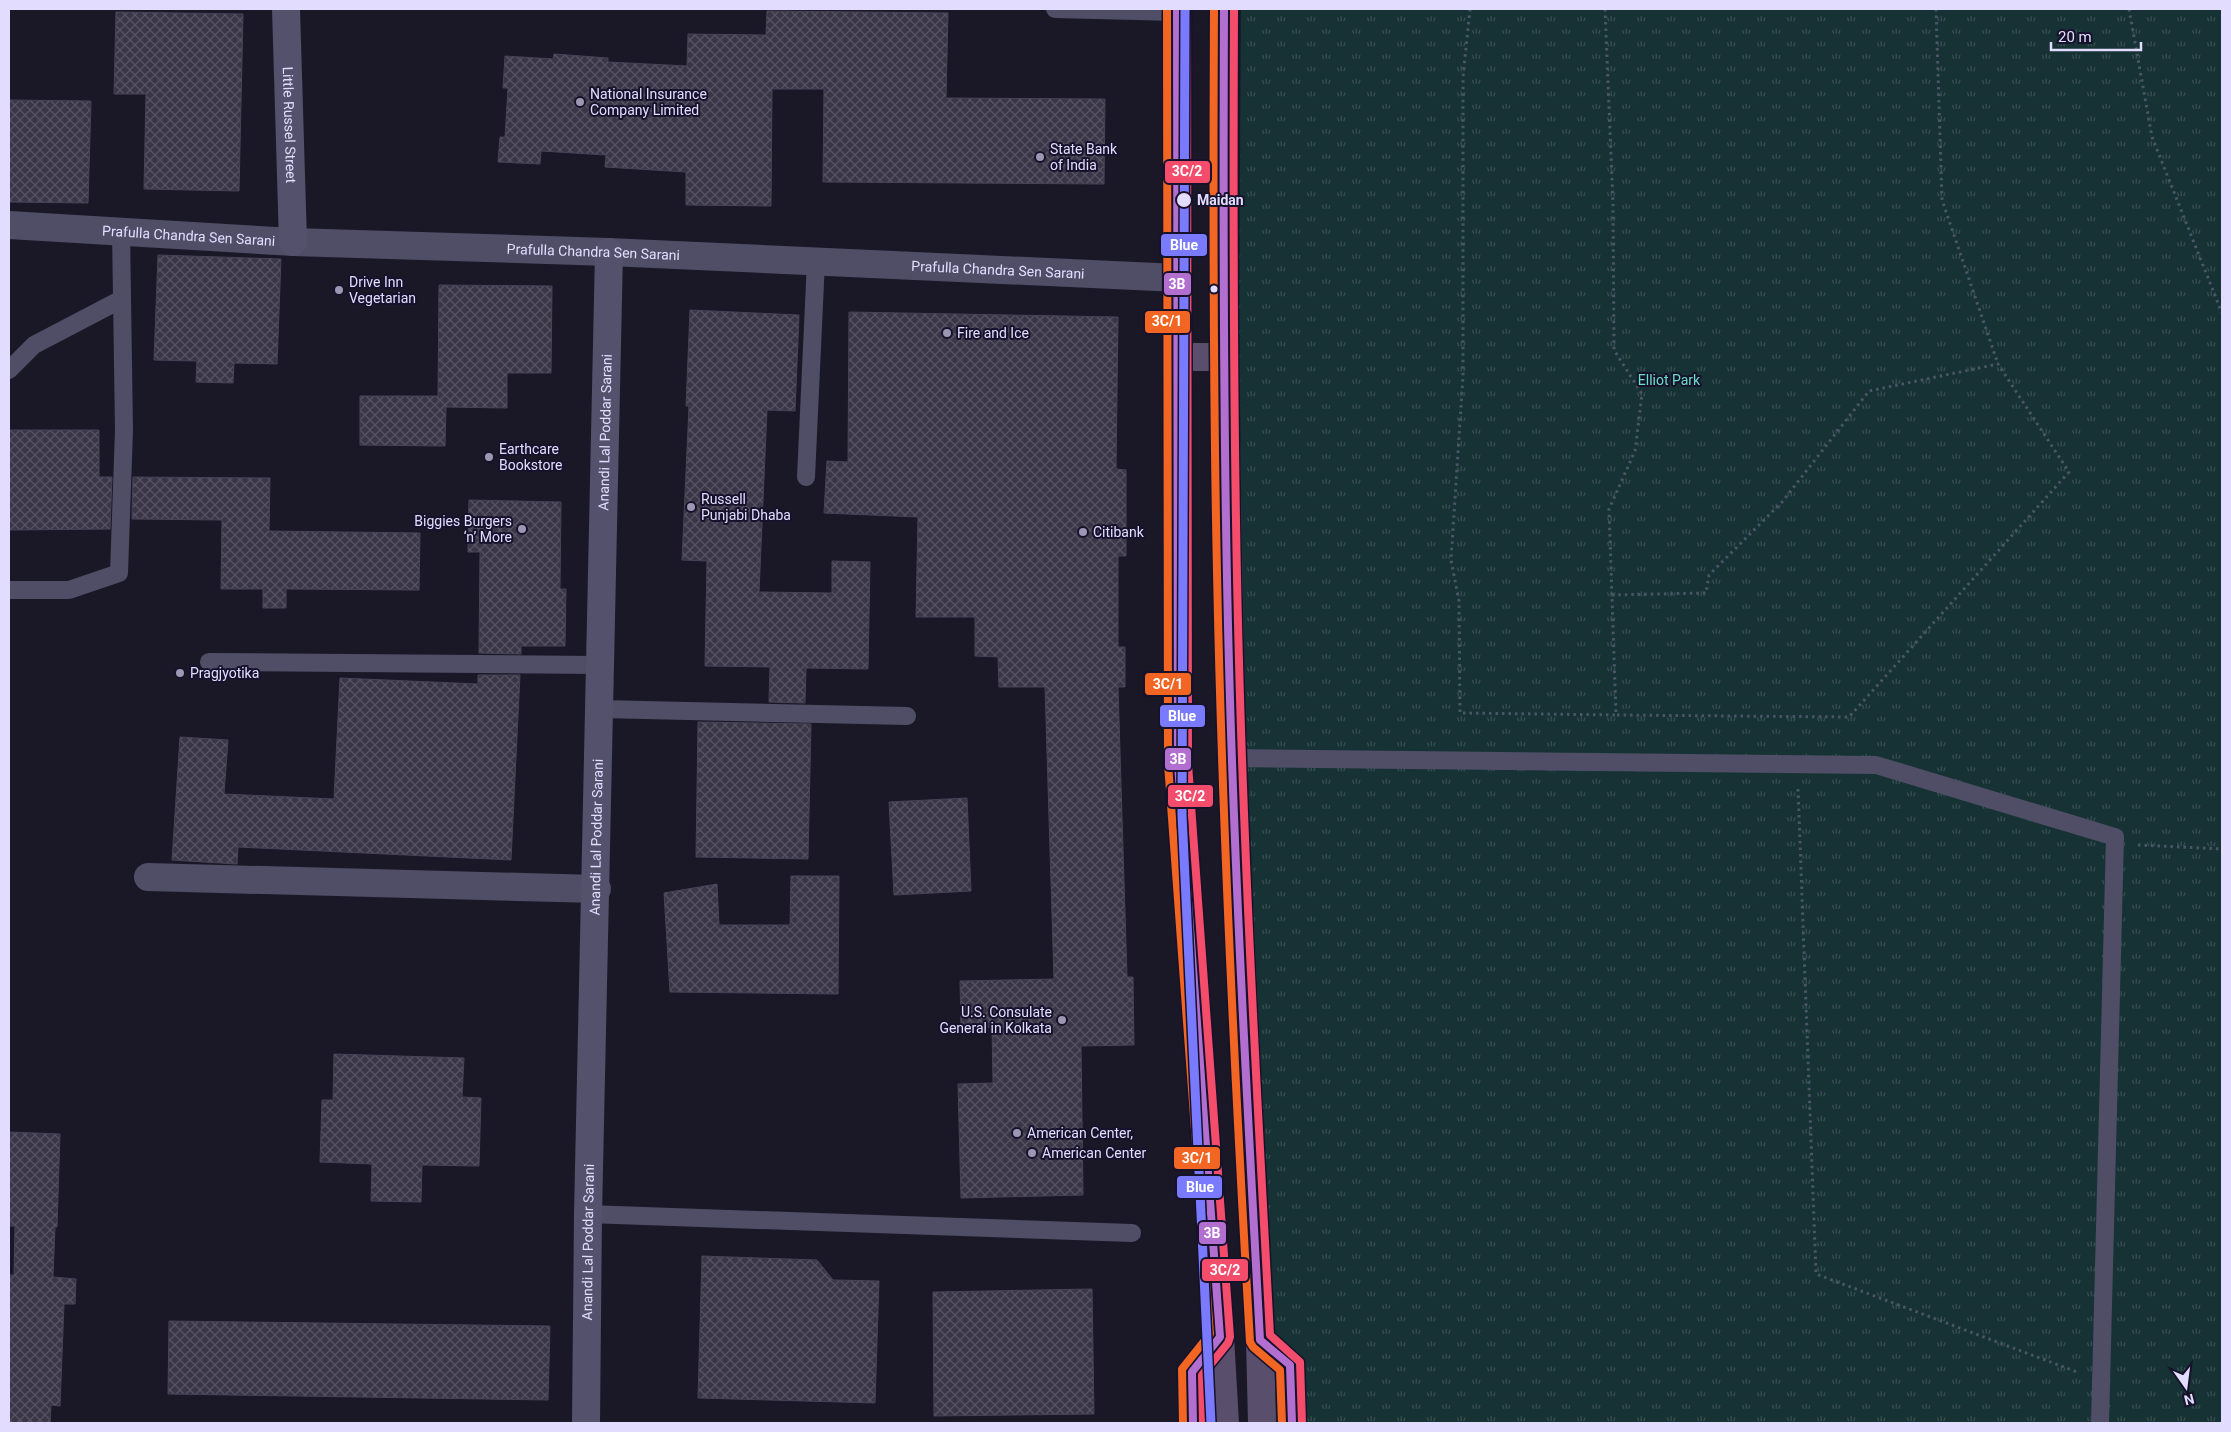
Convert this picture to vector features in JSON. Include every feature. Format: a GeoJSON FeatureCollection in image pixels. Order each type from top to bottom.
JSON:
{"type":"FeatureCollection","features":[{"type":"Feature","properties":{"kind":"main road"},"geometry":{"type":"LineString","coordinates":[[1224,9],[1224,357],[1232,758],[1260,1340],[1262,1423]]}},
{"type":"Feature","properties":{"kind":"main road"},"geometry":{"type":"LineString","coordinates":[[1177,10],[1178,764],[1220,1337],[1224,1423]]}},
{"type":"Feature","properties":{"kind":"main road"},"geometry":{"type":"LineString","coordinates":[[1178,357],[1224,357]]}},
{"type":"Feature","properties":{"kind":"street","name":"Little Russel Street"},"geometry":{"type":"LineString","coordinates":[[286,9],[293,242]]}},
{"type":"Feature","properties":{"kind":"street","name":"Prafulla Chandra Sen Sarani"},"geometry":{"type":"LineString","coordinates":[[9,225],[293,242],[609,252],[1178,278]]}},
{"type":"Feature","properties":{"kind":"street","name":"Anandi Lal Poddar Sarani"},"geometry":{"type":"LineString","coordinates":[[586,1423],[588,1214],[601,709],[609,252]]}},
{"type":"Feature","properties":{"kind":"street"},"geometry":{"type":"LineString","coordinates":[[148,876],[597,889]]}},
{"type":"Feature","properties":{"kind":"street"},"geometry":{"type":"LineString","coordinates":[[1193,1423],[1192,1372],[1220,1337]]}},
{"type":"Feature","properties":{"kind":"street"},"geometry":{"type":"LineString","coordinates":[[1260,1340],[1290,1365],[1292,1423]]}},
{"type":"Feature","properties":{"kind":"lane"},"geometry":{"type":"LineString","coordinates":[[1055,9],[1177,10]]}},
{"type":"Feature","properties":{"kind":"lane"},"geometry":{"type":"LineString","coordinates":[[9,590],[69,590],[120,573],[124,430],[121,231]]}},
{"type":"Feature","properties":{"kind":"lane"},"geometry":{"type":"LineString","coordinates":[[806,477],[816,261]]}},
{"type":"Feature","properties":{"kind":"lane"},"geometry":{"type":"LineString","coordinates":[[9,370],[34,345],[122,300]]}},
{"type":"Feature","properties":{"kind":"lane"},"geometry":{"type":"LineString","coordinates":[[209,662],[601,665]]}},
{"type":"Feature","properties":{"kind":"lane"},"geometry":{"type":"LineString","coordinates":[[601,709],[907,716]]}},
{"type":"Feature","properties":{"kind":"lane"},"geometry":{"type":"LineString","coordinates":[[1232,758],[1876,765],[2115,837],[2100,1423]]}},
{"type":"Feature","properties":{"kind":"lane"},"geometry":{"type":"LineString","coordinates":[[588,1214],[1132,1233]]}},
{"type":"Feature","properties":{"kind":"path"},"geometry":{"type":"LineString","coordinates":[[1470,9],[1464,77],[1463,376],[1451,560],[1460,601],[1460,712],[1849,717],[2069,472],[1998,364],[1942,200],[1936,9]]}},
{"type":"Feature","properties":{"kind":"path"},"geometry":{"type":"LineString","coordinates":[[1605,9],[1613,204],[1614,350],[1642,394],[1635,451],[1609,509],[1616,715]]}},
{"type":"Feature","properties":{"kind":"path"},"geometry":{"type":"LineString","coordinates":[[2129,9],[2152,137],[2222,313]]}},
{"type":"Feature","properties":{"kind":"path"},"geometry":{"type":"LineString","coordinates":[[1612,595],[1706,592],[1709,575],[1782,502],[1869,391],[1998,364]]}},
{"type":"Feature","properties":{"kind":"path"},"geometry":{"type":"LineString","coordinates":[[1797,763],[1816,1274],[2101,1381]]}},
{"type":"Feature","properties":{"kind":"path"},"geometry":{"type":"LineString","coordinates":[[2115,844],[2222,849]]}},
{"type":"Feature","properties":{"kind":"green space","name":"Maidan"},"geometry":{"type":"Polygon","coordinates":[[[1241,9],[2222,9],[2222,1423],[1268,1423],[1236,807],[1241,9]]]}},
{"type":"Feature","properties":{"kind":"building"},"geometry":{"type":"Polygon","coordinates":[[[767,11],[948,13],[946,98],[1105,99],[1104,184],[823,182],[824,89],[772,89],[771,206],[686,205],[686,172],[605,167],[606,155],[541,151],[540,164],[498,162],[500,137],[505,137],[508,88],[503,88],[505,56],[553,59],[554,54],[608,58],[608,62],[687,66],[688,34],[766,35],[767,11]]]}},
{"type":"Feature","properties":{"kind":"building"},"geometry":{"type":"Polygon","coordinates":[[[116,12],[243,14],[239,191],[144,189],[146,94],[114,94],[116,12]]]}},
{"type":"Feature","properties":{"kind":"building"},"geometry":{"type":"Polygon","coordinates":[[[9,100],[91,101],[88,203],[9,202],[9,100]]]}},
{"type":"Feature","properties":{"kind":"building"},"geometry":{"type":"Polygon","coordinates":[[[158,255],[281,259],[277,364],[234,363],[233,383],[196,382],[197,361],[154,360],[158,255]]]}},
{"type":"Feature","properties":{"kind":"building"},"geometry":{"type":"Polygon","coordinates":[[[439,285],[552,286],[551,373],[507,373],[507,408],[446,407],[445,446],[360,445],[360,396],[438,396],[439,285]]]}},
{"type":"Feature","properties":{"kind":"building"},"geometry":{"type":"Polygon","coordinates":[[[690,310],[799,315],[795,411],[767,410],[759,592],[832,593],[832,561],[870,562],[868,669],[806,668],[805,703],[769,702],[770,667],[705,666],[707,561],[682,560],[689,406],[686,406],[690,310]]]}},
{"type":"Feature","properties":{"kind":"building"},"geometry":{"type":"Polygon","coordinates":[[[849,312],[1118,317],[1116,469],[1126,470],[1126,556],[1118,556],[1118,647],[1125,647],[1125,687],[1118,687],[1127,977],[1133,977],[1134,1045],[1081,1046],[1083,1195],[961,1198],[958,1084],[993,1083],[992,1027],[961,1028],[960,981],[1054,979],[1045,687],[999,687],[998,657],[975,656],[975,617],[916,617],[918,517],[824,513],[827,461],[848,462],[849,312]]]}},
{"type":"Feature","properties":{"kind":"building"},"geometry":{"type":"Polygon","coordinates":[[[9,430],[99,430],[99,477],[112,477],[110,529],[9,530],[9,430]]]}},
{"type":"Feature","properties":{"kind":"building"},"geometry":{"type":"Polygon","coordinates":[[[133,477],[270,478],[269,531],[420,533],[419,590],[286,589],[286,608],[263,608],[263,589],[221,589],[222,520],[132,519],[133,477]]]}},
{"type":"Feature","properties":{"kind":"building"},"geometry":{"type":"Polygon","coordinates":[[[469,500],[561,502],[560,589],[566,589],[565,646],[521,646],[521,654],[479,653],[480,552],[468,552],[469,500]]]}},
{"type":"Feature","properties":{"kind":"building"},"geometry":{"type":"Polygon","coordinates":[[[478,675],[520,675],[511,860],[238,847],[237,864],[172,860],[180,737],[228,740],[224,794],[334,799],[340,678],[478,684],[478,675]]]}},
{"type":"Feature","properties":{"kind":"building"},"geometry":{"type":"Polygon","coordinates":[[[698,722],[811,724],[808,859],[696,857],[698,722]]]}},
{"type":"Feature","properties":{"kind":"building"},"geometry":{"type":"Polygon","coordinates":[[[967,798],[971,891],[894,895],[889,802],[967,798]]]}},
{"type":"Feature","properties":{"kind":"building"},"geometry":{"type":"Polygon","coordinates":[[[791,876],[839,876],[838,994],[670,992],[664,893],[717,884],[719,925],[790,925],[791,876]]]}},
{"type":"Feature","properties":{"kind":"building"},"geometry":{"type":"Polygon","coordinates":[[[334,1054],[464,1058],[462,1097],[481,1098],[479,1166],[422,1165],[421,1202],[371,1201],[372,1164],[320,1162],[322,1100],[333,1100],[334,1054]]]}},
{"type":"Feature","properties":{"kind":"building"},"geometry":{"type":"Polygon","coordinates":[[[9,1132],[60,1134],[57,1227],[55,1227],[53,1277],[76,1279],[75,1304],[64,1304],[60,1406],[51,1405],[50,1423],[9,1423],[9,1275],[14,1275],[15,1226],[9,1226],[9,1132]]]}},
{"type":"Feature","properties":{"kind":"building"},"geometry":{"type":"Polygon","coordinates":[[[702,1256],[817,1260],[833,1280],[879,1281],[875,1403],[698,1398],[702,1256]]]}},
{"type":"Feature","properties":{"kind":"building"},"geometry":{"type":"Polygon","coordinates":[[[1092,1289],[1094,1414],[934,1416],[933,1292],[1092,1289]]]}},
{"type":"Feature","properties":{"kind":"building"},"geometry":{"type":"Polygon","coordinates":[[[169,1321],[550,1326],[548,1400],[168,1394],[169,1321]]]}},
{"type":"Feature","properties":{"kind":"transit line","name":"3C/1"},"geometry":{"type":"LineString","coordinates":[[1167,9],[1168,764],[1210,1334],[1182,1369],[1183,1423]]}},
{"type":"Feature","properties":{"kind":"transit line","name":"3B"},"geometry":{"type":"LineString","coordinates":[[1177,9],[1178,764],[1220,1337],[1192,1372],[1193,1423]]}},
{"type":"Feature","properties":{"kind":"transit line","name":"Blue"},"geometry":{"type":"LineString","coordinates":[[1185,9],[1182,815],[1211,1423]]}},
{"type":"Feature","properties":{"kind":"transit line","name":"3C/2"},"geometry":{"type":"LineString","coordinates":[[1187,9],[1188,764],[1230,1337],[1228,1343],[1202,1375],[1203,1423]]}},
{"type":"Feature","properties":{"kind":"transit line","name":"3C/1"},"geometry":{"type":"LineString","coordinates":[[1214,9],[1217,572],[1222,765],[1234,1053],[1250,1342],[1253,1347],[1280,1370],[1282,1423]]}},
{"type":"Feature","properties":{"kind":"transit line","name":"3B"},"geometry":{"type":"LineString","coordinates":[[1224,9],[1224,337],[1227,583],[1242,1002],[1260,1340],[1290,1365],[1292,1423]]}},
{"type":"Feature","properties":{"kind":"transit line","name":"3C/2"},"geometry":{"type":"LineString","coordinates":[[1234,9],[1234,336],[1237,581],[1252,999],[1270,1335],[1300,1362],[1302,1423]]}},
{"type":"Feature","properties":{"kind":"place","name":"National Insurance Company Limited"},"geometry":{"type":"Point","coordinates":[580,102]}},
{"type":"Feature","properties":{"kind":"place","name":"State Bank of India"},"geometry":{"type":"Point","coordinates":[1040,157]}},
{"type":"Feature","properties":{"kind":"place","name":"Maidan"},"geometry":{"type":"Point","coordinates":[1184,200]}},
{"type":"Feature","properties":{"kind":"place","name":"Drive Inn Vegetarian"},"geometry":{"type":"Point","coordinates":[339,290]}},
{"type":"Feature","properties":{"kind":"place","name":"Fire and Ice"},"geometry":{"type":"Point","coordinates":[947,333]}},
{"type":"Feature","properties":{"kind":"place","name":"Earthcare Bookstore"},"geometry":{"type":"Point","coordinates":[489,457]}},
{"type":"Feature","properties":{"kind":"place","name":"Russell Punjabi Dhaba"},"geometry":{"type":"Point","coordinates":[691,507]}},
{"type":"Feature","properties":{"kind":"place","name":"Biggies Burgers ‘n’ More"},"geometry":{"type":"Point","coordinates":[522,529]}},
{"type":"Feature","properties":{"kind":"place","name":"Citibank"},"geometry":{"type":"Point","coordinates":[1083,532]}},
{"type":"Feature","properties":{"kind":"place","name":"Pragjyotika"},"geometry":{"type":"Point","coordinates":[180,673]}},
{"type":"Feature","properties":{"kind":"place","name":"U.S. Consulate General in Kolkata"},"geometry":{"type":"Point","coordinates":[1062,1020]}},
{"type":"Feature","properties":{"kind":"place","name":"American Center,"},"geometry":{"type":"Point","coordinates":[1017,1133]}},
{"type":"Feature","properties":{"kind":"place","name":"American Center"},"geometry":{"type":"Point","coordinates":[1032,1153]}},
{"type":"Feature","properties":{"kind":"park label","name":"Elliot Park"},"geometry":{"type":"Point","coordinates":[1669,380]}}]}
